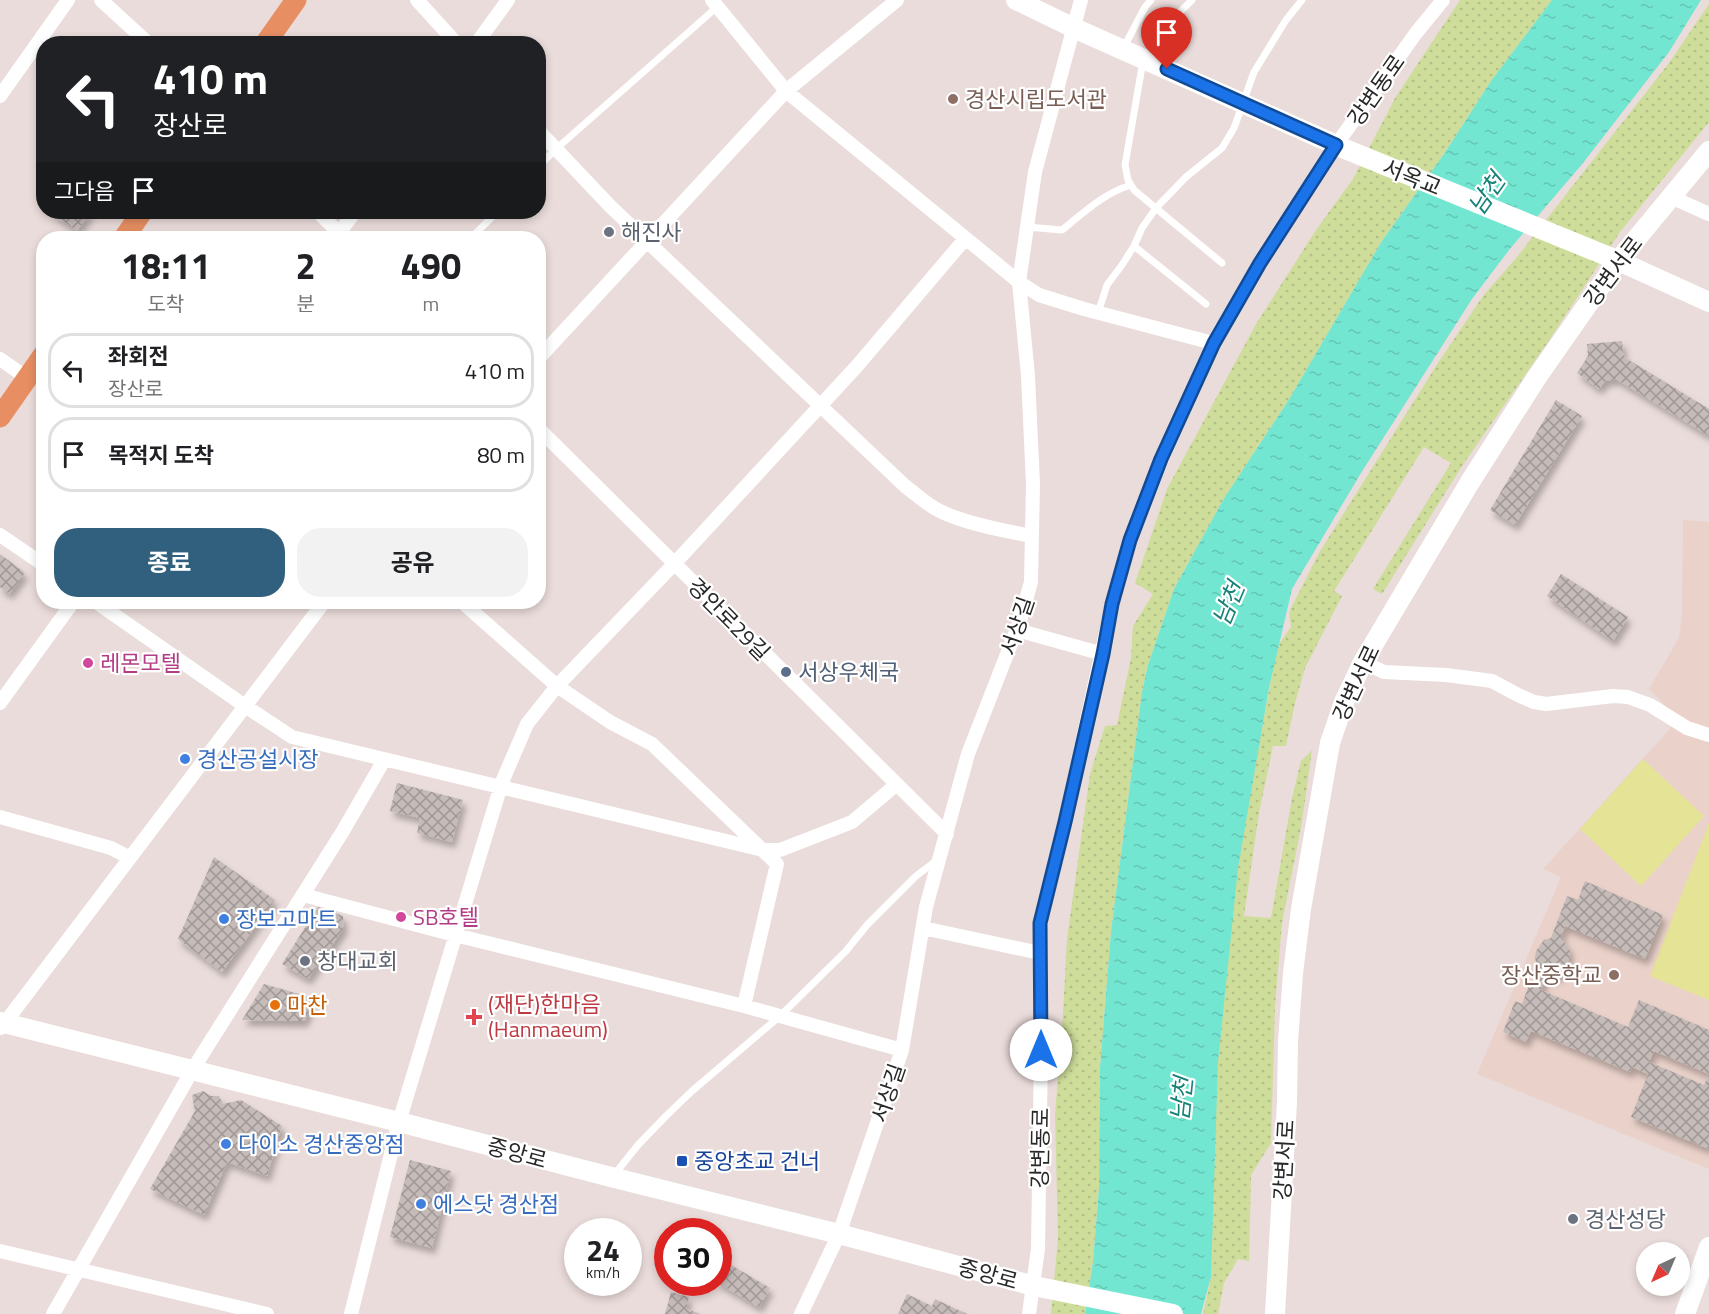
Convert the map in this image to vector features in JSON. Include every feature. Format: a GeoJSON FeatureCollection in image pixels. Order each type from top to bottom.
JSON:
{"type":"FeatureCollection","features":[{"type":"Feature","properties":{"kind":"main road"},"geometry":{"type":"LineString","coordinates":[[271,36],[296,0]]}},
{"type":"Feature","properties":{"kind":"main road"},"geometry":{"type":"LineString","coordinates":[[0,417],[36,365]]}},
{"type":"Feature","properties":{"kind":"street"},"geometry":{"type":"LineString","coordinates":[[42,36],[68,0]]}},
{"type":"Feature","properties":{"kind":"street"},"geometry":{"type":"LineString","coordinates":[[100,0],[140,36]]}},
{"type":"Feature","properties":{"kind":"street"},"geometry":{"type":"LineString","coordinates":[[417,0],[450,36]]}},
{"type":"Feature","properties":{"kind":"street"},"geometry":{"type":"LineString","coordinates":[[482,36],[507,0]]}},
{"type":"Feature","properties":{"kind":"street"},"geometry":{"type":"LineString","coordinates":[[546,350],[786,91],[897,0]]}},
{"type":"Feature","properties":{"kind":"street","name":"서옥교"},"geometry":{"type":"LineString","coordinates":[[1016,0],[1341,147],[1615,259],[1709,302]]}},
{"type":"Feature","properties":{"kind":"street","name":"서상길"},"geometry":{"type":"LineString","coordinates":[[801,1314],[839,1234],[902,1050],[926,907],[969,754],[1017,630],[1031,582],[1033,484],[1019,282],[1035,172],[1081,0]]}},
{"type":"Feature","properties":{"kind":"street","name":"강변동로"},"geometry":{"type":"LineString","coordinates":[[1029,1314],[1039,1238],[1040,923],[1103,654],[1112,604],[1130,540],[1161,459],[1214,343],[1260,263],[1341,147],[1416,33],[1443,0]]}},
{"type":"Feature","properties":{"kind":"street"},"geometry":{"type":"LineString","coordinates":[[715,3],[786,91],[1019,282],[1039,295],[1214,343]]}},
{"type":"Feature","properties":{"kind":"street"},"geometry":{"type":"LineString","coordinates":[[0,96],[36,45]]}},
{"type":"Feature","properties":{"kind":"street"},"geometry":{"type":"LineString","coordinates":[[546,138],[611,207],[905,486],[939,511],[979,524],[1032,536]]}},
{"type":"Feature","properties":{"kind":"street","name":"강변서로"},"geometry":{"type":"LineString","coordinates":[[1275,1314],[1293,973],[1301,909],[1330,743],[1344,702],[1363,662],[1470,482],[1615,259],[1709,151]]}},
{"type":"Feature","properties":{"kind":"street"},"geometry":{"type":"LineString","coordinates":[[1671,197],[1709,214]]}},
{"type":"Feature","properties":{"kind":"street"},"geometry":{"type":"LineString","coordinates":[[324,219],[334,231]]}},
{"type":"Feature","properties":{"kind":"street"},"geometry":{"type":"LineString","coordinates":[[351,1314],[399,1122],[500,787],[527,724],[557,686],[674,564],[857,366],[965,239]]}},
{"type":"Feature","properties":{"kind":"street"},"geometry":{"type":"LineString","coordinates":[[0,360],[27,378]]}},
{"type":"Feature","properties":{"kind":"street","name":"경안로29길"},"geometry":{"type":"LineString","coordinates":[[546,436],[947,834]]}},
{"type":"Feature","properties":{"kind":"street"},"geometry":{"type":"LineString","coordinates":[[0,535],[36,560]]}},
{"type":"Feature","properties":{"kind":"street"},"geometry":{"type":"LineString","coordinates":[[0,703],[68,609]]}},
{"type":"Feature","properties":{"kind":"street"},"geometry":{"type":"LineString","coordinates":[[106,609],[292,737],[763,850],[780,850],[852,822],[897,784]]}},
{"type":"Feature","properties":{"kind":"street"},"geometry":{"type":"LineString","coordinates":[[1,1025],[319,609]]}},
{"type":"Feature","properties":{"kind":"street"},"geometry":{"type":"LineString","coordinates":[[470,609],[557,686],[610,722],[652,744],[777,864],[744,1006]]}},
{"type":"Feature","properties":{"kind":"street"},"geometry":{"type":"LineString","coordinates":[[1017,630],[1103,654]]}},
{"type":"Feature","properties":{"kind":"street"},"geometry":{"type":"LineString","coordinates":[[1363,662],[1384,672],[1446,675],[1492,681],[1534,702],[1546,704],[1613,696],[1628,697],[1650,705],[1688,728],[1709,735]]}},
{"type":"Feature","properties":{"kind":"street"},"geometry":{"type":"LineString","coordinates":[[53,1314],[193,1069],[344,831],[384,760]]}},
{"type":"Feature","properties":{"kind":"street"},"geometry":{"type":"LineString","coordinates":[[0,817],[111,848],[130,858]]}},
{"type":"Feature","properties":{"kind":"street"},"geometry":{"type":"LineString","coordinates":[[303,895],[744,1006],[902,1050]]}},
{"type":"Feature","properties":{"kind":"street"},"geometry":{"type":"LineString","coordinates":[[923,928],[1040,953]]}},
{"type":"Feature","properties":{"kind":"street","name":"중앙로"},"geometry":{"type":"LineString","coordinates":[[1,1025],[193,1069],[1034,1286],[1173,1314]]}},
{"type":"Feature","properties":{"kind":"street"},"geometry":{"type":"LineString","coordinates":[[1685,1314],[1709,1247]]}},
{"type":"Feature","properties":{"kind":"street"},"geometry":{"type":"LineString","coordinates":[[0,1251],[267,1314]]}},
{"type":"Feature","properties":{"kind":"lane"},"geometry":{"type":"LineString","coordinates":[[1122,49],[1151,0]]}},
{"type":"Feature","properties":{"kind":"lane"},"geometry":{"type":"LineString","coordinates":[[1192,0],[1172,20],[1146,60],[1125,165],[1128,180],[1134,190],[1222,263]]}},
{"type":"Feature","properties":{"kind":"lane"},"geometry":{"type":"LineString","coordinates":[[1098,313],[1107,285],[1122,265],[1156,208],[1186,177],[1222,148],[1234,129],[1254,72],[1286,20],[1302,0]]}},
{"type":"Feature","properties":{"kind":"lane"},"geometry":{"type":"LineString","coordinates":[[546,159],[715,3]]}},
{"type":"Feature","properties":{"kind":"lane"},"geometry":{"type":"LineString","coordinates":[[1027,227],[1062,230],[1096,203],[1119,189],[1131,185]]}},
{"type":"Feature","properties":{"kind":"lane"},"geometry":{"type":"LineString","coordinates":[[478,231],[490,219]]}},
{"type":"Feature","properties":{"kind":"lane"},"geometry":{"type":"LineString","coordinates":[[1134,246],[1206,304]]}},
{"type":"Feature","properties":{"kind":"lane"},"geometry":{"type":"LineString","coordinates":[[611,1177],[638,1144],[692,1091],[780,1016],[846,951],[867,925],[916,876],[940,857]]}},
{"type":"Feature","properties":{"kind":"shaded area"},"geometry":{"type":"Polygon","coordinates":[[[1460,0],[1552,0],[1491,81],[1444,154],[1382,241],[1288,401],[1223,500],[1174,589],[1148,665],[1142,692],[1111,932],[1100,1068],[1099,1188],[1093,1262],[1085,1314],[1051,1314],[1058,1238],[1055,1115],[1067,939],[1090,774],[1105,726],[1117,725],[1131,658],[1133,626],[1153,594],[1135,583],[1167,489],[1256,324],[1316,230],[1353,179],[1395,98],[1460,0]]]}},
{"type":"Feature","properties":{"kind":"shaded area"},"geometry":{"type":"Polygon","coordinates":[[[1709,4],[1709,122],[1620,232],[1550,339],[1462,466],[1382,594],[1373,589],[1451,463],[1424,447],[1334,591],[1342,596],[1305,668],[1286,746],[1273,746],[1259,813],[1244,916],[1271,918],[1292,798],[1301,761],[1312,750],[1302,822],[1282,923],[1275,1006],[1271,1143],[1251,1175],[1249,1261],[1238,1259],[1224,1283],[1218,1314],[1203,1314],[1211,1277],[1213,1163],[1219,1040],[1228,930],[1245,818],[1274,664],[1279,644],[1291,627],[1289,612],[1319,553],[1436,366],[1483,296],[1517,257],[1669,63],[1709,4]]]}},
{"type":"Feature","properties":{"kind":"shaded area","name":"장산중학교"},"geometry":{"type":"Polygon","coordinates":[[[1683,520],[1709,522],[1709,1169],[1477,1074],[1561,877],[1543,869],[1676,722],[1683,724],[1649,689],[1679,638],[1682,613],[1683,520]]]}},
{"type":"Feature","properties":{"kind":"shaded area"},"geometry":{"type":"Polygon","coordinates":[[[1643,759],[1704,816],[1641,886],[1580,829],[1643,759]]]}},
{"type":"Feature","properties":{"kind":"shaded area"},"geometry":{"type":"Polygon","coordinates":[[[1709,823],[1709,1000],[1650,976],[1709,823]]]}},
{"type":"Feature","properties":{"kind":"water","name":"남천"},"geometry":{"type":"Polygon","coordinates":[[[1552,0],[1701,0],[1669,52],[1583,163],[1509,250],[1472,299],[1361,473],[1292,589],[1269,688],[1238,868],[1218,1062],[1211,1277],[1201,1314],[1085,1314],[1093,1262],[1099,1188],[1100,1068],[1111,932],[1142,692],[1148,665],[1174,589],[1223,500],[1288,401],[1382,241],[1444,154],[1491,81],[1552,0]]]}},
{"type":"Feature","properties":{"kind":"building"},"geometry":{"type":"Polygon","coordinates":[[[60,219],[86,219],[77,231],[60,219]]]}},
{"type":"Feature","properties":{"kind":"building"},"geometry":{"type":"Polygon","coordinates":[[[1622,341],[1624,357],[1709,409],[1709,436],[1616,379],[1605,381],[1599,389],[1577,373],[1588,356],[1587,344],[1622,341]]]}},
{"type":"Feature","properties":{"kind":"building"},"geometry":{"type":"Polygon","coordinates":[[[1556,400],[1582,416],[1515,525],[1490,510],[1556,400]]]}},
{"type":"Feature","properties":{"kind":"building"},"geometry":{"type":"Polygon","coordinates":[[[0,554],[25,573],[9,594],[0,587],[0,554]]]}},
{"type":"Feature","properties":{"kind":"building"},"geometry":{"type":"Polygon","coordinates":[[[1561,574],[1628,617],[1613,641],[1547,596],[1561,574]]]}},
{"type":"Feature","properties":{"kind":"building"},"geometry":{"type":"Polygon","coordinates":[[[397,783],[463,800],[452,842],[417,833],[420,818],[390,811],[397,783]]]}},
{"type":"Feature","properties":{"kind":"building","name":"장보고마트"},"geometry":{"type":"Polygon","coordinates":[[[214,857],[275,900],[222,972],[178,939],[214,857]]]}},
{"type":"Feature","properties":{"kind":"building"},"geometry":{"type":"Polygon","coordinates":[[[1585,881],[1663,915],[1645,959],[1565,926],[1561,936],[1570,951],[1568,963],[1564,971],[1556,976],[1545,978],[1541,990],[1628,1027],[1639,1000],[1709,1030],[1709,1074],[1709,1149],[1631,1117],[1648,1074],[1632,1067],[1630,1072],[1531,1031],[1526,1042],[1503,1032],[1515,1001],[1522,1004],[1529,985],[1533,987],[1538,972],[1536,951],[1544,940],[1551,938],[1567,896],[1578,900],[1585,881]],[[1654,1051],[1649,1062],[1704,1085],[1709,1074],[1654,1051]]]}},
{"type":"Feature","properties":{"kind":"building"},"geometry":{"type":"Polygon","coordinates":[[[318,907],[343,916],[344,928],[308,979],[282,964],[318,907]]]}},
{"type":"Feature","properties":{"kind":"building"},"geometry":{"type":"Polygon","coordinates":[[[264,984],[313,998],[305,1021],[242,1020],[264,984]]]}},
{"type":"Feature","properties":{"kind":"building","name":"다이소 경산중앙점"},"geometry":{"type":"Polygon","coordinates":[[[203,1091],[211,1096],[219,1096],[223,1104],[241,1100],[282,1126],[267,1176],[227,1162],[204,1215],[150,1189],[195,1111],[192,1095],[203,1091]]]}},
{"type":"Feature","properties":{"kind":"building","name":"에스닷 경산점"},"geometry":{"type":"Polygon","coordinates":[[[410,1160],[451,1171],[432,1248],[390,1237],[410,1160]]]}},
{"type":"Feature","properties":{"kind":"building"},"geometry":{"type":"Polygon","coordinates":[[[732,1265],[770,1288],[759,1307],[732,1291],[732,1265]]]}},
{"type":"Feature","properties":{"kind":"building"},"geometry":{"type":"Polygon","coordinates":[[[907,1294],[932,1306],[935,1299],[967,1314],[898,1314],[907,1294]]]}},
{"type":"Feature","properties":{"kind":"building"},"geometry":{"type":"Polygon","coordinates":[[[670,1296],[685,1296],[689,1297],[686,1309],[701,1314],[665,1314],[670,1296]]]}},
{"type":"Feature","properties":{"kind":"place","name":"경산시립도서관"},"geometry":{"type":"Point","coordinates":[953,99]}},
{"type":"Feature","properties":{"kind":"place","name":"해진사"},"geometry":{"type":"Point","coordinates":[609,232]}},
{"type":"Feature","properties":{"kind":"place","name":"레몬모텔"},"geometry":{"type":"Point","coordinates":[88,663]}},
{"type":"Feature","properties":{"kind":"place","name":"서상우체국"},"geometry":{"type":"Point","coordinates":[786,672]}},
{"type":"Feature","properties":{"kind":"place","name":"경산공설시장"},"geometry":{"type":"Point","coordinates":[185,759]}},
{"type":"Feature","properties":{"kind":"place","name":"SB호텔"},"geometry":{"type":"Point","coordinates":[401,917]}},
{"type":"Feature","properties":{"kind":"place","name":"장보고마트"},"geometry":{"type":"Point","coordinates":[224,919]}},
{"type":"Feature","properties":{"kind":"place","name":"창대교회"},"geometry":{"type":"Point","coordinates":[305,961]}},
{"type":"Feature","properties":{"kind":"place","name":"장산중학교"},"geometry":{"type":"Point","coordinates":[1614,975]}},
{"type":"Feature","properties":{"kind":"place","name":"마찬"},"geometry":{"type":"Point","coordinates":[275,1005]}},
{"type":"Feature","properties":{"kind":"place","name":"(재단)한마음 (Hanmaeum)"},"geometry":{"type":"Point","coordinates":[474,1017]}},
{"type":"Feature","properties":{"kind":"place","name":"다이소 경산중앙점"},"geometry":{"type":"Point","coordinates":[226,1144]}},
{"type":"Feature","properties":{"kind":"place","name":"중앙초교 건너"},"geometry":{"type":"Point","coordinates":[682,1161]}},
{"type":"Feature","properties":{"kind":"place","name":"에스닷 경산점"},"geometry":{"type":"Point","coordinates":[421,1204]}},
{"type":"Feature","properties":{"kind":"place","name":"경산성당"},"geometry":{"type":"Point","coordinates":[1573,1219]}},
{"type":"Feature","properties":{"kind":"route"},"geometry":{"type":"LineString","coordinates":[[1041,1050],[1040,923],[1103,654],[1112,604],[1130,540],[1161,459],[1214,343],[1260,263],[1336,145],[1167,69]]}}]}
